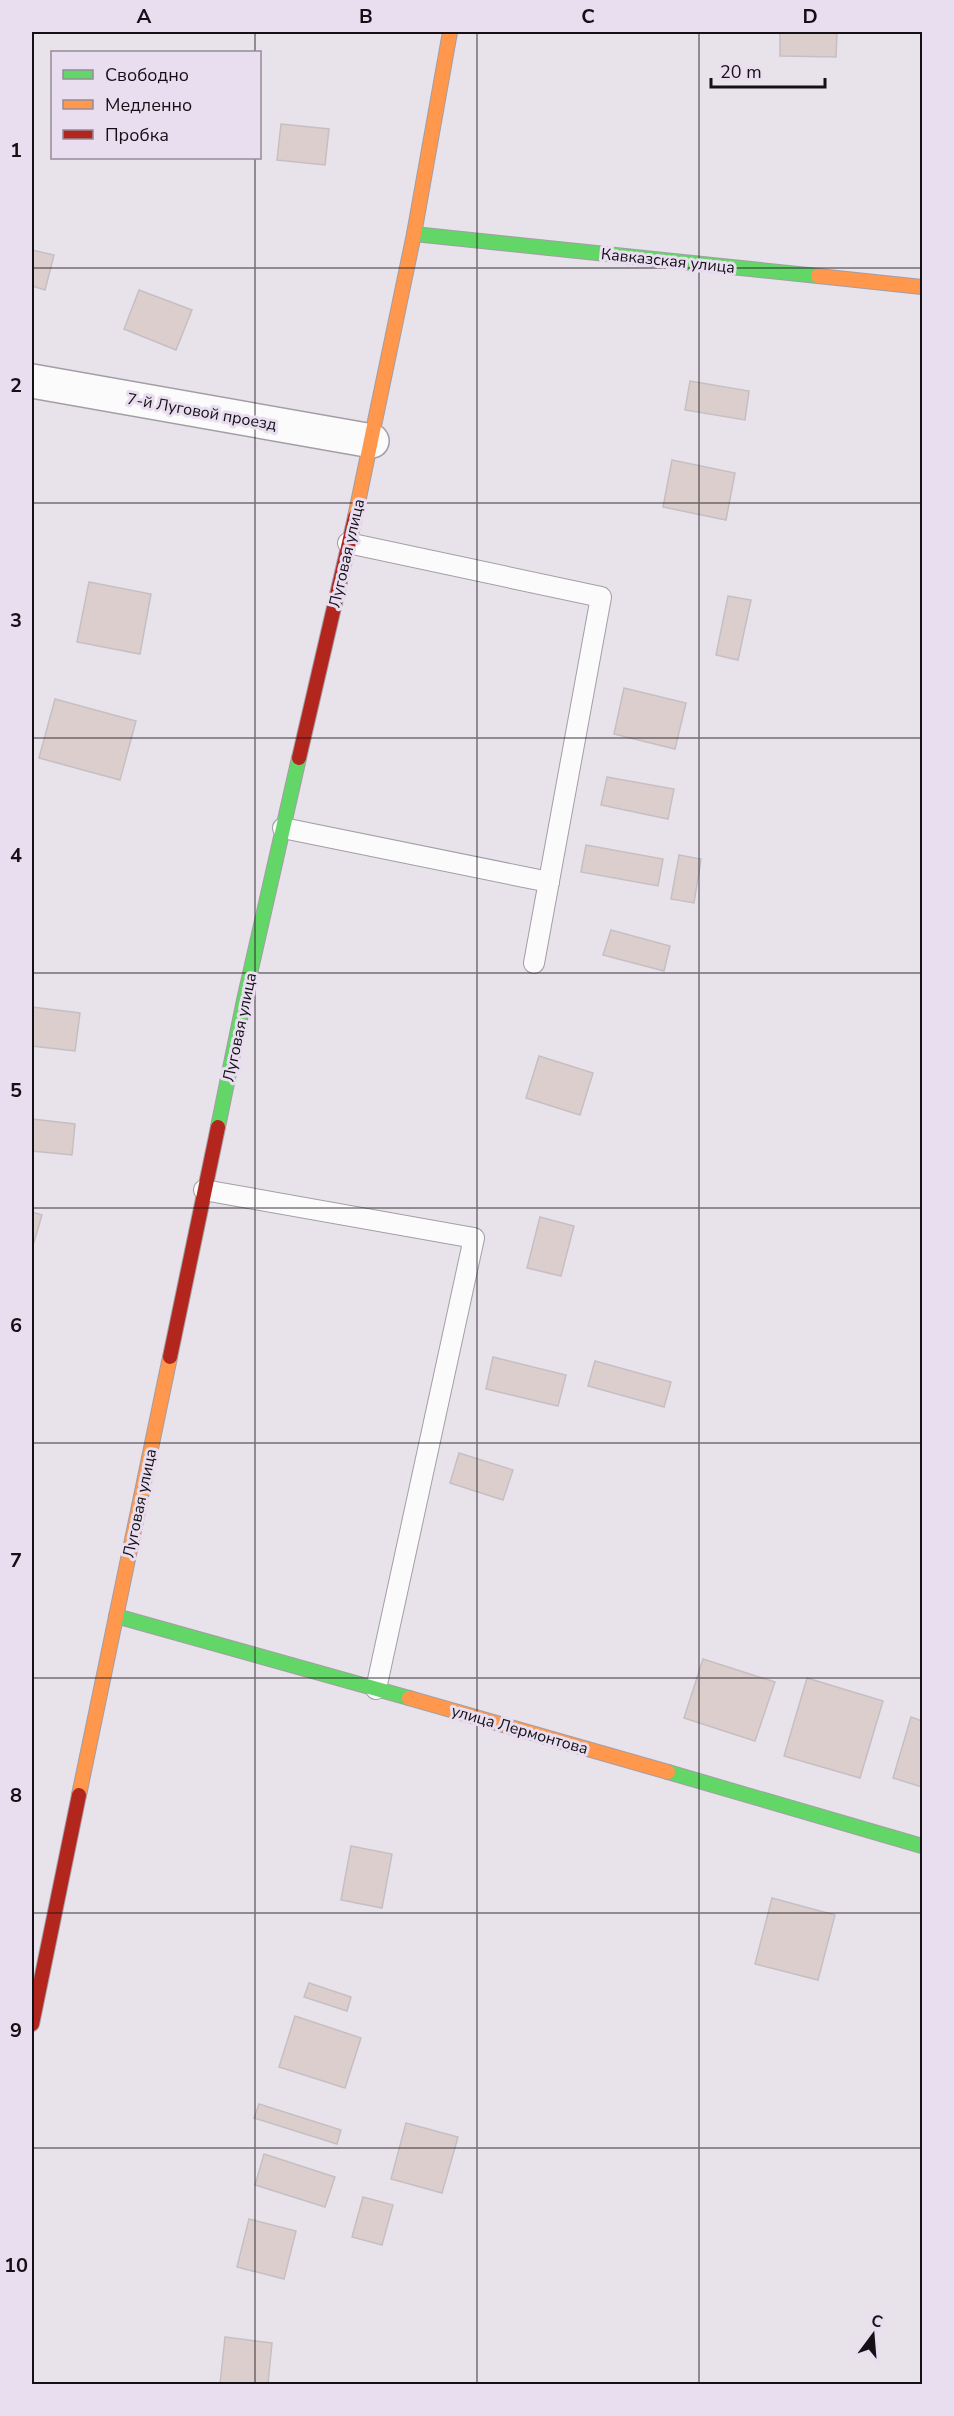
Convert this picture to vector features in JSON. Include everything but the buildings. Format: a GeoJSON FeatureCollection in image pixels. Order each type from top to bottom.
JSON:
{"type":"FeatureCollection","features":[{"type":"Feature","properties":{"kind":"street","name":"Луговая улица"},"geometry":{"type":"LineString","coordinates":[[32,2024],[244,1000],[372,441],[414,234],[450,32]]}},
{"type":"Feature","properties":{"kind":"street","name":"Кавказская улица"},"geometry":{"type":"LineString","coordinates":[[414,234],[922,287]]}},
{"type":"Feature","properties":{"kind":"street","name":"7-й Луговой проезд"},"geometry":{"type":"LineString","coordinates":[[32,381],[372,441]]}},
{"type":"Feature","properties":{"kind":"street","name":"улица Лермонтова"},"geometry":{"type":"LineString","coordinates":[[116,1616],[922,1846]]}},
{"type":"Feature","properties":{"kind":"lane"},"geometry":{"type":"LineString","coordinates":[[348,543],[601,597],[534,963]]}},
{"type":"Feature","properties":{"kind":"lane"},"geometry":{"type":"LineString","coordinates":[[283,828],[549,882]]}},
{"type":"Feature","properties":{"kind":"lane"},"geometry":{"type":"LineString","coordinates":[[204,1190],[474,1238],[376,1689]]}},
{"type":"Feature","properties":{"kind":"traffic: fast"},"geometry":{"type":"LineString","coordinates":[[414,234],[818,276]]}},
{"type":"Feature","properties":{"kind":"traffic: fast"},"geometry":{"type":"LineString","coordinates":[[218,1127],[244,1000],[299,758]]}},
{"type":"Feature","properties":{"kind":"traffic: fast"},"geometry":{"type":"LineString","coordinates":[[116,1616],[409,1698]]}},
{"type":"Feature","properties":{"kind":"traffic: fast"},"geometry":{"type":"LineString","coordinates":[[668,1772],[922,1846]]}},
{"type":"Feature","properties":{"kind":"traffic: slow"},"geometry":{"type":"LineString","coordinates":[[355,517],[414,234],[450,32]]}},
{"type":"Feature","properties":{"kind":"traffic: slow"},"geometry":{"type":"LineString","coordinates":[[818,276],[922,287]]}},
{"type":"Feature","properties":{"kind":"traffic: slow"},"geometry":{"type":"LineString","coordinates":[[79,1795],[170,1357]]}},
{"type":"Feature","properties":{"kind":"traffic: slow"},"geometry":{"type":"LineString","coordinates":[[409,1698],[668,1772]]}},
{"type":"Feature","properties":{"kind":"traffic: jam"},"geometry":{"type":"LineString","coordinates":[[299,758],[355,517]]}},
{"type":"Feature","properties":{"kind":"traffic: jam"},"geometry":{"type":"LineString","coordinates":[[170,1357],[218,1127]]}},
{"type":"Feature","properties":{"kind":"traffic: jam"},"geometry":{"type":"LineString","coordinates":[[32,2024],[79,1795]]}}]}
